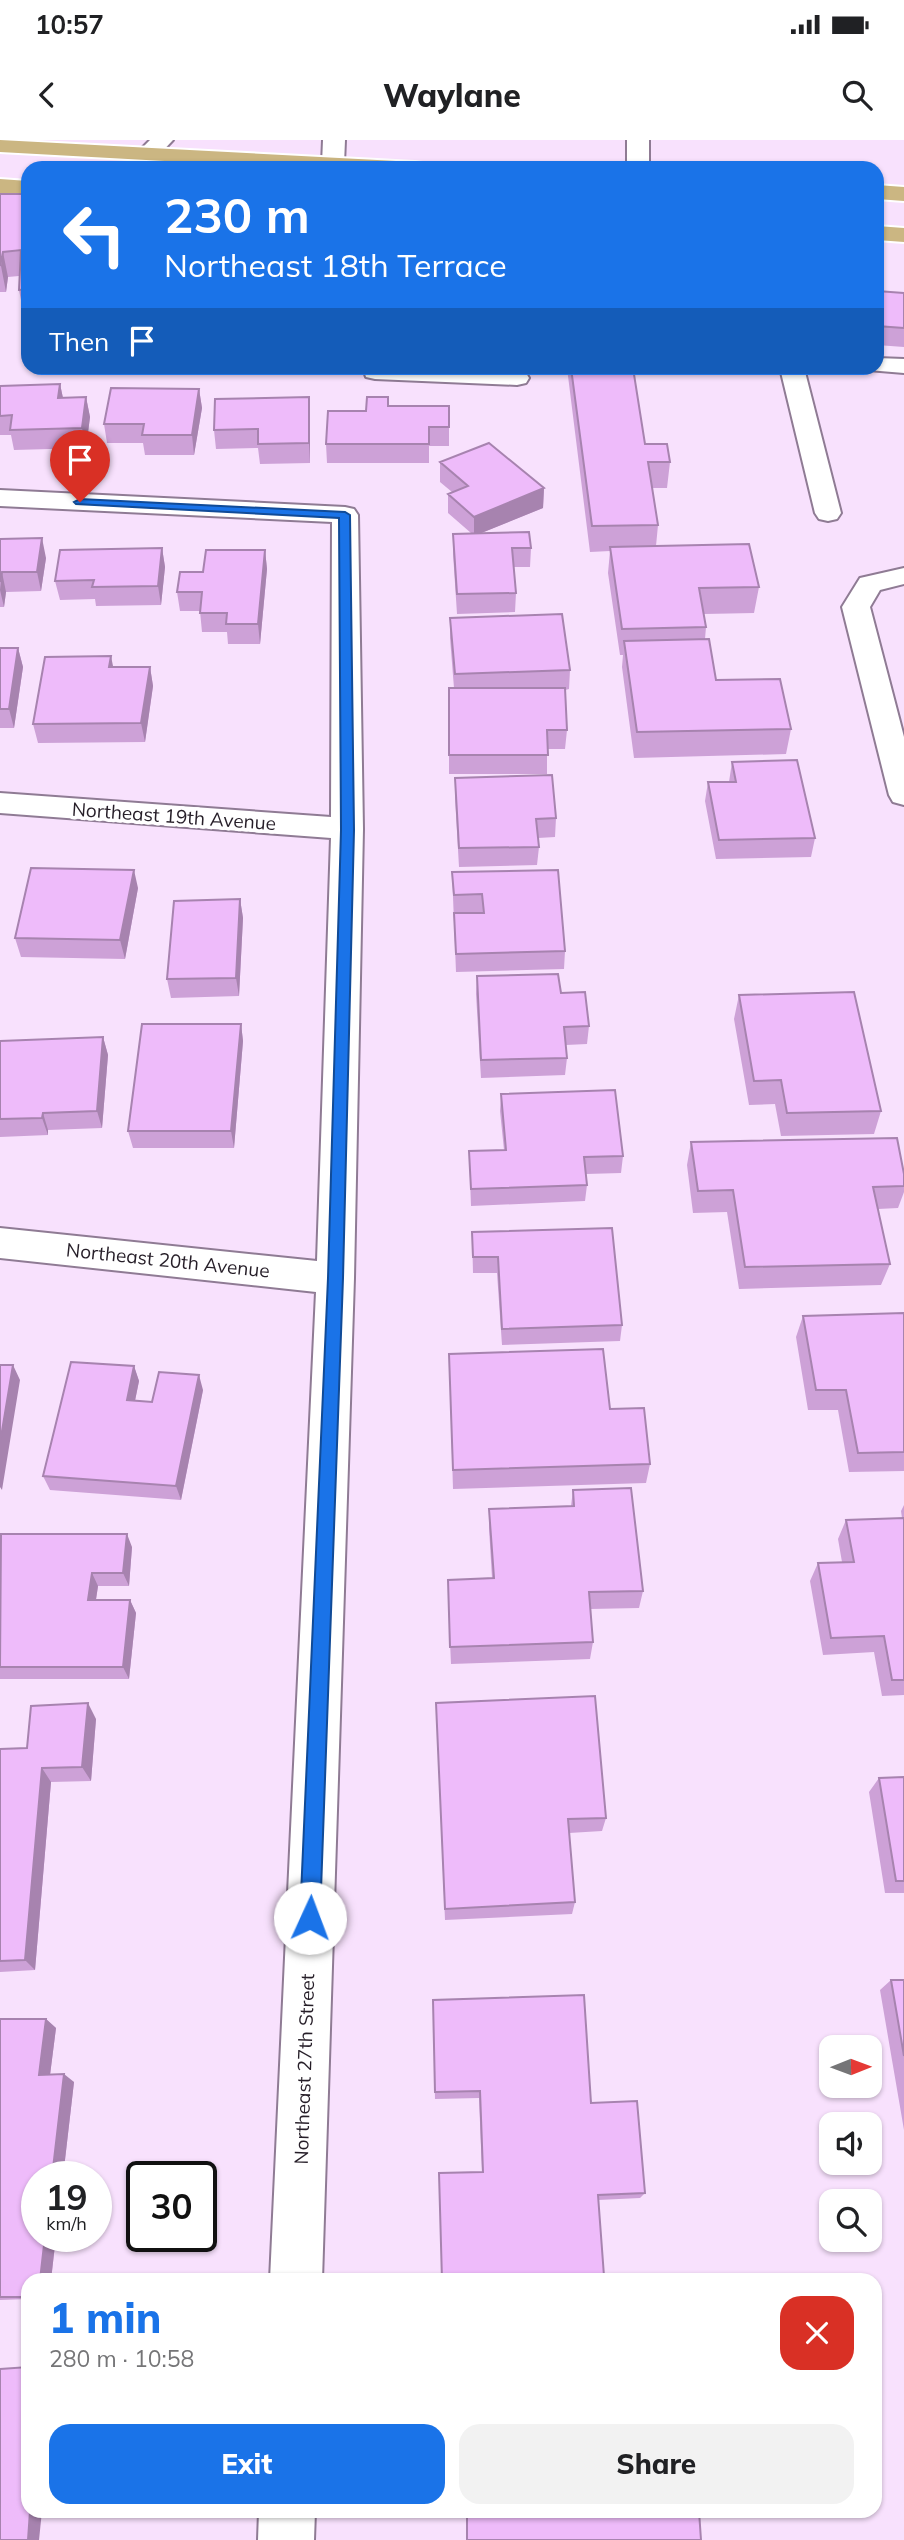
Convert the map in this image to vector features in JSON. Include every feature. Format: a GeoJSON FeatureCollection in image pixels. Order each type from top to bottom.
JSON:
{"type":"FeatureCollection","features":[{"type":"Feature","properties":{"kind":"main road"},"geometry":{"type":"LineString","coordinates":[[0,146],[154,147],[301,161]]}},
{"type":"Feature","properties":{"kind":"main road"},"geometry":{"type":"LineString","coordinates":[[0,186],[21,188]]}},
{"type":"Feature","properties":{"kind":"main road"},"geometry":{"type":"LineString","coordinates":[[884,193],[904,194]]}},
{"type":"Feature","properties":{"kind":"main road"},"geometry":{"type":"LineString","coordinates":[[884,234],[904,235]]}},
{"type":"Feature","properties":{"kind":"street"},"geometry":{"type":"LineString","coordinates":[[333,161],[334,140]]}},
{"type":"Feature","properties":{"kind":"street"},"geometry":{"type":"LineString","coordinates":[[638,140],[638,161]]}},
{"type":"Feature","properties":{"kind":"street"},"geometry":{"type":"LineString","coordinates":[[884,365],[904,366]]}},
{"type":"Feature","properties":{"kind":"street"},"geometry":{"type":"LineString","coordinates":[[446,375],[517,378]]}},
{"type":"Feature","properties":{"kind":"street"},"geometry":{"type":"LineString","coordinates":[[794,375],[828,513]]}},
{"type":"Feature","properties":{"kind":"street","name":"Northeast 27th Street"},"geometry":{"type":"LineString","coordinates":[[0,498],[345,515],[348,830],[335,1278],[296,2273]]}},
{"type":"Feature","properties":{"kind":"street"},"geometry":{"type":"LineString","coordinates":[[904,576],[870,584],[856,607],[904,794]]}},
{"type":"Feature","properties":{"kind":"street","name":"Northeast 19th Avenue"},"geometry":{"type":"LineString","coordinates":[[0,803],[348,830]]}},
{"type":"Feature","properties":{"kind":"street","name":"Northeast 20th Avenue"},"geometry":{"type":"LineString","coordinates":[[0,1243],[335,1278]]}},
{"type":"Feature","properties":{"kind":"street"},"geometry":{"type":"LineString","coordinates":[[286,2540],[287,2518]]}},
{"type":"Feature","properties":{"kind":"building"},"geometry":{"type":"Polygon","coordinates":[[[0,194],[21,194],[21,250],[3,252],[0,266],[0,194]]]}},
{"type":"Feature","properties":{"kind":"building"},"geometry":{"type":"Polygon","coordinates":[[[21,250],[21,290],[19,290],[21,250]]]}},
{"type":"Feature","properties":{"kind":"building"},"geometry":{"type":"Polygon","coordinates":[[[884,292],[904,293],[904,328],[884,327],[884,292]]]}},
{"type":"Feature","properties":{"kind":"building"},"geometry":{"type":"Polygon","coordinates":[[[572,375],[634,375],[645,444],[667,444],[670,462],[648,462],[658,525],[592,526],[572,375]]]}},
{"type":"Feature","properties":{"kind":"building"},"geometry":{"type":"Polygon","coordinates":[[[60,384],[58,398],[86,397],[82,428],[10,430],[12,415],[0,416],[0,386],[60,384]]]}},
{"type":"Feature","properties":{"kind":"building"},"geometry":{"type":"Polygon","coordinates":[[[111,388],[199,389],[192,435],[142,435],[144,424],[104,424],[111,388]]]}},
{"type":"Feature","properties":{"kind":"building"},"geometry":{"type":"Polygon","coordinates":[[[309,397],[309,443],[258,444],[258,429],[214,430],[215,399],[309,397]]]}},
{"type":"Feature","properties":{"kind":"building"},"geometry":{"type":"Polygon","coordinates":[[[367,397],[388,397],[388,406],[449,406],[449,427],[429,427],[429,444],[326,444],[328,411],[366,411],[367,397]]]}},
{"type":"Feature","properties":{"kind":"building"},"geometry":{"type":"Polygon","coordinates":[[[489,443],[544,488],[474,517],[448,494],[468,486],[440,462],[489,443]]]}},
{"type":"Feature","properties":{"kind":"building"},"geometry":{"type":"Polygon","coordinates":[[[529,532],[531,548],[512,548],[516,593],[457,594],[453,534],[529,532]]]}},
{"type":"Feature","properties":{"kind":"building"},"geometry":{"type":"Polygon","coordinates":[[[42,538],[37,572],[2,572],[0,582],[0,539],[42,538]]]}},
{"type":"Feature","properties":{"kind":"building"},"geometry":{"type":"Polygon","coordinates":[[[749,544],[759,587],[699,588],[706,627],[622,629],[610,547],[749,544]]]}},
{"type":"Feature","properties":{"kind":"building"},"geometry":{"type":"Polygon","coordinates":[[[162,548],[158,586],[92,587],[94,580],[55,581],[60,550],[162,548]]]}},
{"type":"Feature","properties":{"kind":"building"},"geometry":{"type":"Polygon","coordinates":[[[206,550],[265,550],[258,624],[226,624],[227,613],[200,613],[202,592],[177,592],[180,572],[203,572],[206,550]]]}},
{"type":"Feature","properties":{"kind":"building"},"geometry":{"type":"Polygon","coordinates":[[[562,614],[570,670],[455,674],[450,618],[562,614]]]}},
{"type":"Feature","properties":{"kind":"building"},"geometry":{"type":"Polygon","coordinates":[[[709,639],[716,680],[780,679],[791,729],[637,732],[624,641],[709,639]]]}},
{"type":"Feature","properties":{"kind":"building"},"geometry":{"type":"Polygon","coordinates":[[[0,648],[18,648],[9,709],[0,709],[0,648]]]}},
{"type":"Feature","properties":{"kind":"building"},"geometry":{"type":"Polygon","coordinates":[[[111,656],[109,667],[150,667],[141,723],[33,724],[45,657],[111,656]]]}},
{"type":"Feature","properties":{"kind":"building"},"geometry":{"type":"Polygon","coordinates":[[[449,688],[565,688],[567,730],[547,730],[548,755],[449,755],[449,688]]]}},
{"type":"Feature","properties":{"kind":"building"},"geometry":{"type":"Polygon","coordinates":[[[797,760],[815,838],[719,840],[708,782],[736,782],[732,762],[797,760]]]}},
{"type":"Feature","properties":{"kind":"building"},"geometry":{"type":"Polygon","coordinates":[[[552,775],[556,818],[536,819],[539,847],[459,848],[455,778],[552,775]]]}},
{"type":"Feature","properties":{"kind":"building"},"geometry":{"type":"Polygon","coordinates":[[[31,868],[134,870],[120,940],[15,938],[31,868]]]}},
{"type":"Feature","properties":{"kind":"building"},"geometry":{"type":"Polygon","coordinates":[[[558,870],[565,951],[456,954],[454,913],[484,913],[482,894],[454,895],[452,872],[558,870]]]}},
{"type":"Feature","properties":{"kind":"building"},"geometry":{"type":"Polygon","coordinates":[[[240,899],[236,978],[167,979],[174,901],[240,899]]]}},
{"type":"Feature","properties":{"kind":"building"},"geometry":{"type":"Polygon","coordinates":[[[558,974],[561,993],[585,992],[589,1026],[564,1027],[567,1058],[481,1060],[477,976],[558,974]]]}},
{"type":"Feature","properties":{"kind":"building"},"geometry":{"type":"Polygon","coordinates":[[[854,992],[881,1111],[787,1113],[781,1080],[754,1081],[739,995],[854,992]]]}},
{"type":"Feature","properties":{"kind":"building"},"geometry":{"type":"Polygon","coordinates":[[[142,1024],[241,1024],[231,1131],[128,1131],[142,1024]]]}},
{"type":"Feature","properties":{"kind":"building"},"geometry":{"type":"Polygon","coordinates":[[[103,1037],[97,1111],[43,1113],[42,1118],[0,1119],[0,1041],[103,1037]]]}},
{"type":"Feature","properties":{"kind":"building"},"geometry":{"type":"Polygon","coordinates":[[[615,1090],[623,1156],[584,1157],[587,1185],[471,1189],[469,1151],[506,1150],[501,1094],[615,1090]]]}},
{"type":"Feature","properties":{"kind":"building"},"geometry":{"type":"Polygon","coordinates":[[[897,1138],[904,1186],[873,1187],[890,1264],[745,1267],[733,1190],[698,1191],[691,1142],[897,1138]]]}},
{"type":"Feature","properties":{"kind":"building"},"geometry":{"type":"Polygon","coordinates":[[[612,1228],[622,1325],[502,1329],[498,1257],[473,1257],[472,1232],[612,1228]]]}},
{"type":"Feature","properties":{"kind":"building"},"geometry":{"type":"Polygon","coordinates":[[[904,1313],[904,1452],[858,1453],[846,1390],[816,1390],[803,1316],[904,1313]]]}},
{"type":"Feature","properties":{"kind":"building"},"geometry":{"type":"Polygon","coordinates":[[[603,1349],[610,1409],[644,1408],[650,1464],[453,1470],[449,1354],[603,1349]]]}},
{"type":"Feature","properties":{"kind":"building"},"geometry":{"type":"Polygon","coordinates":[[[71,1362],[134,1366],[127,1400],[152,1402],[159,1372],[199,1375],[176,1486],[43,1476],[71,1362]]]}},
{"type":"Feature","properties":{"kind":"building"},"geometry":{"type":"Polygon","coordinates":[[[0,1365],[13,1365],[0,1443],[0,1365]]]}},
{"type":"Feature","properties":{"kind":"building"},"geometry":{"type":"Polygon","coordinates":[[[631,1488],[643,1591],[589,1592],[593,1642],[450,1647],[448,1580],[494,1578],[489,1509],[574,1506],[573,1490],[631,1488]]]}},
{"type":"Feature","properties":{"kind":"building"},"geometry":{"type":"Polygon","coordinates":[[[904,1518],[904,1680],[892,1680],[884,1636],[831,1638],[818,1563],[854,1562],[846,1520],[904,1518]]]}},
{"type":"Feature","properties":{"kind":"building"},"geometry":{"type":"Polygon","coordinates":[[[1,1534],[127,1534],[123,1573],[92,1573],[88,1600],[130,1600],[123,1667],[0,1667],[1,1534]]]}},
{"type":"Feature","properties":{"kind":"building"},"geometry":{"type":"Polygon","coordinates":[[[595,1696],[606,1818],[568,1819],[575,1902],[445,1909],[436,1703],[595,1696]]]}},
{"type":"Feature","properties":{"kind":"building"},"geometry":{"type":"Polygon","coordinates":[[[88,1703],[82,1767],[42,1768],[25,1960],[0,1961],[0,1749],[27,1748],[31,1706],[88,1703]]]}},
{"type":"Feature","properties":{"kind":"building"},"geometry":{"type":"Polygon","coordinates":[[[904,1777],[904,1881],[896,1881],[879,1778],[904,1777]]]}},
{"type":"Feature","properties":{"kind":"building"},"geometry":{"type":"Polygon","coordinates":[[[891,1980],[904,1980],[904,2056],[891,1980]]]}},
{"type":"Feature","properties":{"kind":"building"},"geometry":{"type":"Polygon","coordinates":[[[584,1995],[591,2103],[637,2101],[645,2193],[598,2195],[604,2273],[442,2273],[439,2173],[483,2172],[480,2091],[435,2092],[433,2000],[584,1995]]]}},
{"type":"Feature","properties":{"kind":"building"},"geometry":{"type":"Polygon","coordinates":[[[0,2019],[46,2019],[39,2075],[64,2074],[54,2161],[21,2161],[21,2252],[43,2252],[41,2273],[21,2273],[21,2297],[0,2297],[0,2019]]]}},
{"type":"Feature","properties":{"kind":"building"},"geometry":{"type":"Polygon","coordinates":[[[21,2368],[21,2518],[30,2518],[28,2540],[0,2540],[0,2369],[21,2368]]]}},
{"type":"Feature","properties":{"kind":"building"},"geometry":{"type":"Polygon","coordinates":[[[467,2518],[699,2518],[701,2540],[467,2540],[467,2518]]]}},
{"type":"Feature","properties":{"kind":"route"},"geometry":{"type":"LineString","coordinates":[[80,502],[345,515],[348,830],[335,1278],[310,1918]]}}]}
